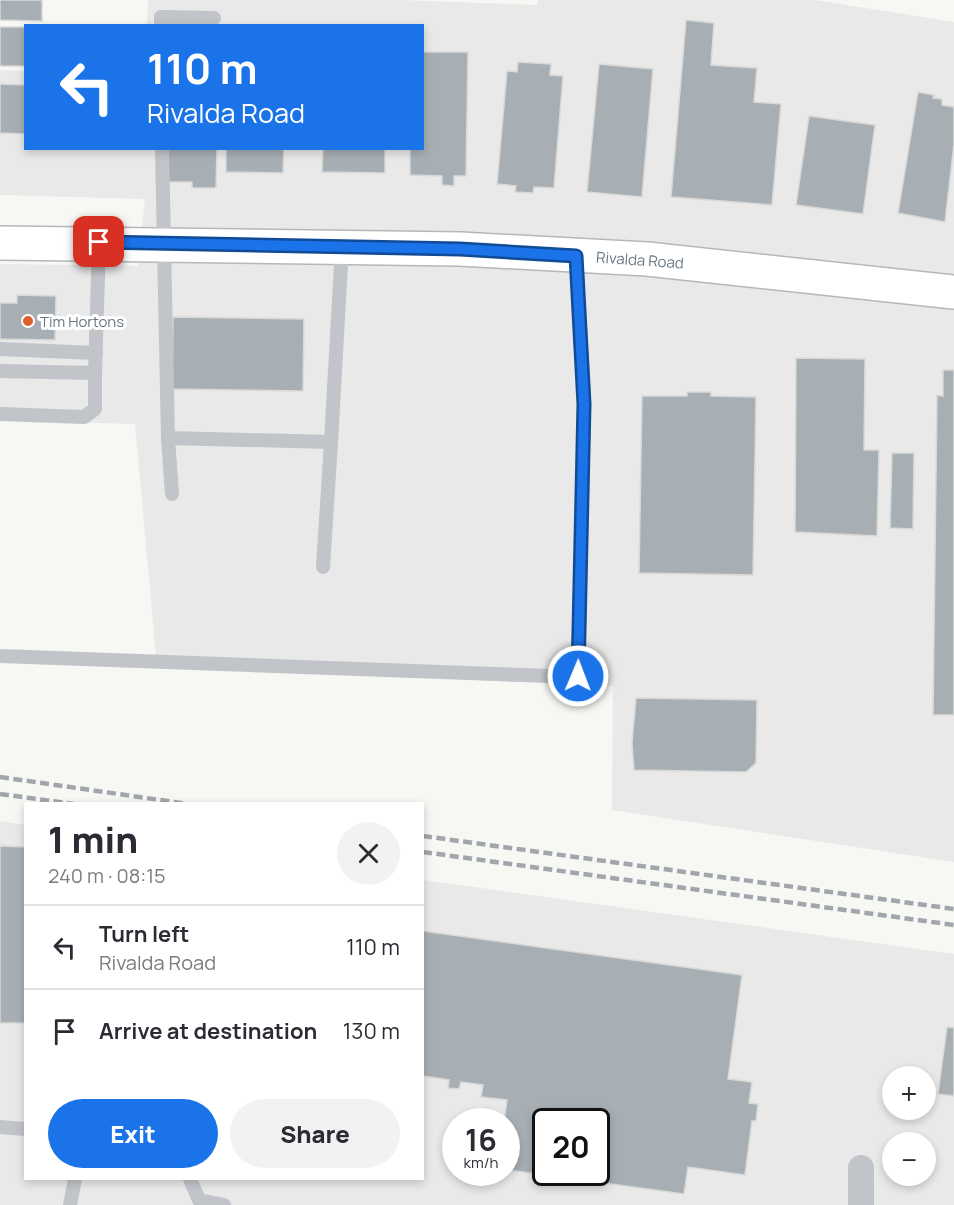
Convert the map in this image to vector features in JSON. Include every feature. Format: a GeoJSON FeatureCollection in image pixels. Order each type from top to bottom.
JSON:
{"type":"FeatureCollection","features":[{"type":"Feature","properties":{"kind":"street","name":"Rivalda Road"},"geometry":{"type":"LineString","coordinates":[[0,243],[99,242],[342,247],[576,256],[647,260],[954,292]]}},
{"type":"Feature","properties":{"kind":"street"},"geometry":{"type":"LineString","coordinates":[[861,1168],[861,1205]]}},
{"type":"Feature","properties":{"kind":"lane"},"geometry":{"type":"LineString","coordinates":[[161,24],[161,17],[214,18]]}},
{"type":"Feature","properties":{"kind":"lane"},"geometry":{"type":"LineString","coordinates":[[162,150],[162,243],[172,494]]}},
{"type":"Feature","properties":{"kind":"lane"},"geometry":{"type":"LineString","coordinates":[[0,414],[84,417],[94,409],[99,242]]}},
{"type":"Feature","properties":{"kind":"lane"},"geometry":{"type":"LineString","coordinates":[[323,567],[342,247]]}},
{"type":"Feature","properties":{"kind":"lane"},"geometry":{"type":"LineString","coordinates":[[0,656],[578,676],[584,404],[576,256]]}},
{"type":"Feature","properties":{"kind":"lane"},"geometry":{"type":"LineString","coordinates":[[0,349],[96,353]]}},
{"type":"Feature","properties":{"kind":"lane"},"geometry":{"type":"LineString","coordinates":[[0,371],[95,374]]}},
{"type":"Feature","properties":{"kind":"lane"},"geometry":{"type":"LineString","coordinates":[[168,438],[331,442]]}},
{"type":"Feature","properties":{"kind":"lane"},"geometry":{"type":"LineString","coordinates":[[0,1127],[24,1129]]}},
{"type":"Feature","properties":{"kind":"lane"},"geometry":{"type":"LineString","coordinates":[[70,1205],[75,1180]]}},
{"type":"Feature","properties":{"kind":"lane"},"geometry":{"type":"LineString","coordinates":[[190,1180],[199,1200],[224,1205]]}},
{"type":"Feature","properties":{"kind":"shaded area"},"geometry":{"type":"Polygon","coordinates":[[[148,0],[399,0],[537,5],[538,0],[815,0],[954,22],[954,862],[612,810],[613,686],[157,666],[135,424],[0,420],[0,264],[138,266],[145,199],[0,195],[0,70],[24,71],[24,150],[424,150],[424,24],[147,24],[148,0]]]}},
{"type":"Feature","properties":{"kind":"shaded area"},"geometry":{"type":"Polygon","coordinates":[[[0,821],[24,825],[24,1180],[424,1180],[424,880],[954,954],[954,1205],[0,1205],[0,821]]]}},
{"type":"Feature","properties":{"kind":"building"},"geometry":{"type":"Polygon","coordinates":[[[0,0],[42,0],[42,21],[0,20],[0,0]]]}},
{"type":"Feature","properties":{"kind":"building"},"geometry":{"type":"Polygon","coordinates":[[[686,20],[714,23],[711,65],[757,68],[754,102],[781,104],[772,205],[671,197],[686,20]]]}},
{"type":"Feature","properties":{"kind":"building"},"geometry":{"type":"Polygon","coordinates":[[[0,27],[24,27],[24,66],[0,66],[0,27]]]}},
{"type":"Feature","properties":{"kind":"building"},"geometry":{"type":"Polygon","coordinates":[[[424,52],[468,52],[466,176],[454,176],[454,186],[442,185],[442,176],[410,175],[410,150],[424,150],[424,52]]]}},
{"type":"Feature","properties":{"kind":"building"},"geometry":{"type":"Polygon","coordinates":[[[518,62],[551,64],[550,75],[563,76],[554,188],[534,187],[533,193],[515,192],[516,186],[497,184],[507,71],[517,72],[518,62]]]}},
{"type":"Feature","properties":{"kind":"building"},"geometry":{"type":"Polygon","coordinates":[[[599,64],[653,69],[642,197],[587,192],[599,64]]]}},
{"type":"Feature","properties":{"kind":"building"},"geometry":{"type":"Polygon","coordinates":[[[0,84],[24,85],[24,134],[0,133],[0,84]]]}},
{"type":"Feature","properties":{"kind":"building"},"geometry":{"type":"Polygon","coordinates":[[[918,92],[934,95],[933,98],[942,99],[942,105],[954,107],[954,144],[945,222],[898,213],[918,92]]]}},
{"type":"Feature","properties":{"kind":"building"},"geometry":{"type":"Polygon","coordinates":[[[809,116],[875,125],[863,214],[796,205],[809,116]]]}},
{"type":"Feature","properties":{"kind":"building"},"geometry":{"type":"Polygon","coordinates":[[[168,150],[217,150],[216,188],[192,188],[192,182],[168,182],[168,150]]]}},
{"type":"Feature","properties":{"kind":"building"},"geometry":{"type":"Polygon","coordinates":[[[226,150],[284,150],[283,173],[226,172],[226,150]]]}},
{"type":"Feature","properties":{"kind":"building"},"geometry":{"type":"Polygon","coordinates":[[[323,150],[385,150],[385,173],[322,172],[323,150]]]}},
{"type":"Feature","properties":{"kind":"building","name":"Tim Hortons"},"geometry":{"type":"Polygon","coordinates":[[[17,295],[56,296],[55,340],[0,339],[0,303],[17,303],[17,295]]]}},
{"type":"Feature","properties":{"kind":"building"},"geometry":{"type":"Polygon","coordinates":[[[173,317],[304,319],[303,391],[172,389],[173,317]]]}},
{"type":"Feature","properties":{"kind":"building"},"geometry":{"type":"Polygon","coordinates":[[[796,358],[865,359],[864,450],[879,450],[877,536],[795,532],[796,358]]]}},
{"type":"Feature","properties":{"kind":"building"},"geometry":{"type":"Polygon","coordinates":[[[943,370],[954,370],[954,715],[933,715],[937,395],[943,396],[943,370]]]}},
{"type":"Feature","properties":{"kind":"building"},"geometry":{"type":"Polygon","coordinates":[[[687,392],[711,392],[711,396],[756,397],[753,575],[639,573],[642,396],[687,396],[687,392]]]}},
{"type":"Feature","properties":{"kind":"building"},"geometry":{"type":"Polygon","coordinates":[[[892,453],[914,453],[913,529],[890,528],[892,453]]]}},
{"type":"Feature","properties":{"kind":"building"},"geometry":{"type":"Polygon","coordinates":[[[636,698],[757,700],[756,763],[746,772],[634,770],[632,743],[636,698]]]}},
{"type":"Feature","properties":{"kind":"building"},"geometry":{"type":"Polygon","coordinates":[[[0,846],[24,847],[24,1023],[0,1023],[0,846]]]}},
{"type":"Feature","properties":{"kind":"building"},"geometry":{"type":"Polygon","coordinates":[[[424,931],[742,975],[728,1079],[752,1082],[749,1103],[758,1104],[756,1121],[752,1121],[745,1175],[688,1167],[684,1194],[610,1184],[610,1108],[532,1108],[532,1173],[520,1172],[520,1108],[506,1108],[507,1100],[481,1097],[483,1085],[461,1082],[459,1089],[448,1088],[449,1080],[424,1076],[424,931]]]}},
{"type":"Feature","properties":{"kind":"building"},"geometry":{"type":"Polygon","coordinates":[[[947,1027],[954,1028],[954,1096],[938,1094],[947,1027]]]}},
{"type":"Feature","properties":{"kind":"railway"},"geometry":{"type":"LineString","coordinates":[[0,777],[174,802]]}},
{"type":"Feature","properties":{"kind":"railway"},"geometry":{"type":"LineString","coordinates":[[0,794],[59,802]]}},
{"type":"Feature","properties":{"kind":"railway"},"geometry":{"type":"LineString","coordinates":[[424,836],[954,909]]}},
{"type":"Feature","properties":{"kind":"railway"},"geometry":{"type":"LineString","coordinates":[[424,852],[954,925]]}},
{"type":"Feature","properties":{"kind":"place","name":"Tim Hortons"},"geometry":{"type":"Point","coordinates":[28,321]}},
{"type":"Feature","properties":{"kind":"route"},"geometry":{"type":"LineString","coordinates":[[99,242],[460,249],[576,256],[584,404],[578,676]]}}]}
